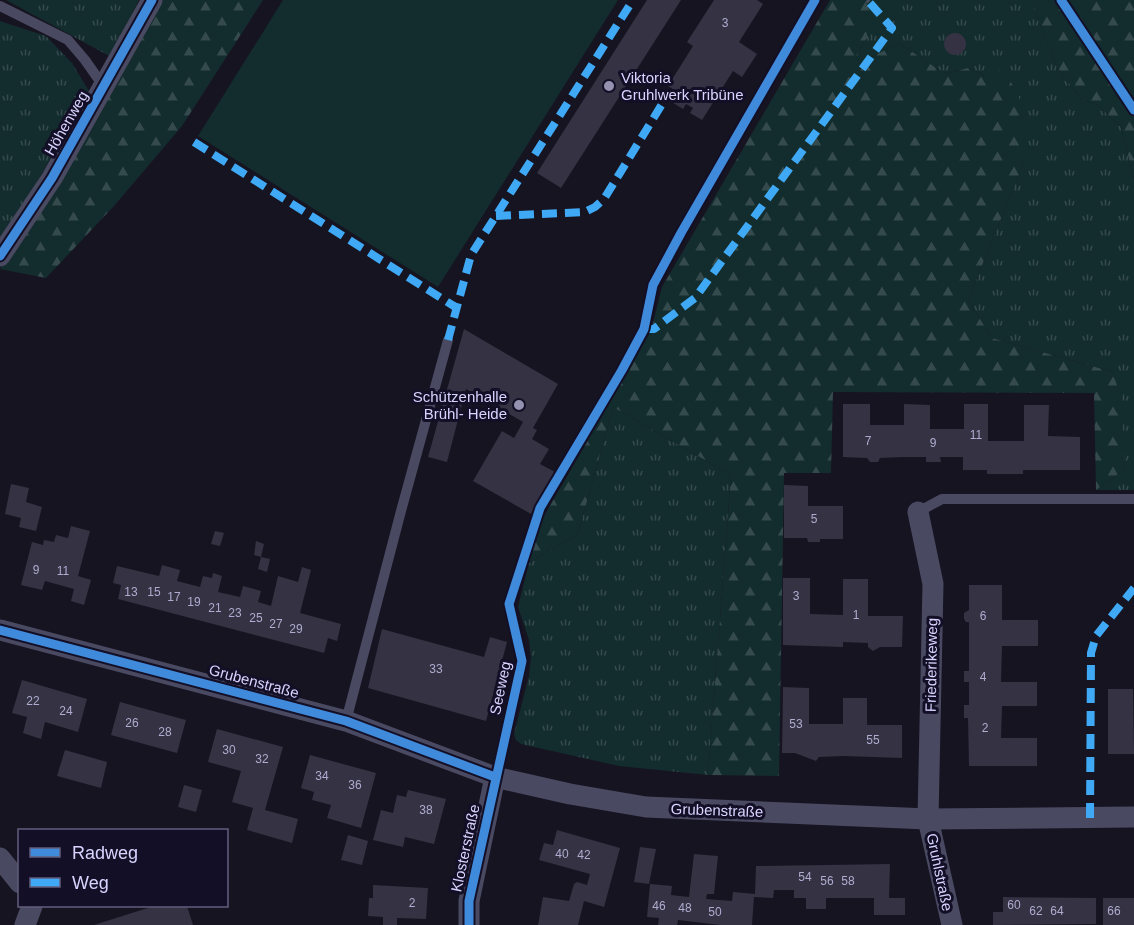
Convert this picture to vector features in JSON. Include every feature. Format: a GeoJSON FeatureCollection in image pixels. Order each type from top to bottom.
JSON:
{"type":"FeatureCollection","features":[{"type":"Feature","properties":{"kind":"street","name":"Höhenweg"},"geometry":{"type":"LineString","coordinates":[[0,256],[52,177],[152,0]]}},
{"type":"Feature","properties":{"kind":"street","name":"Friederikeweg"},"geometry":{"type":"LineString","coordinates":[[918,512],[933,584],[928,819]]}},
{"type":"Feature","properties":{"kind":"street","name":"Grubenstraße"},"geometry":{"type":"LineString","coordinates":[[0,630],[346,721],[495,777],[570,794],[646,807],[928,819],[1134,817]]}},
{"type":"Feature","properties":{"kind":"street","name":"Klosterstraße"},"geometry":{"type":"LineString","coordinates":[[469,925],[469,901],[495,777]]}},
{"type":"Feature","properties":{"kind":"street","name":"Gruhlstraße"},"geometry":{"type":"LineString","coordinates":[[928,819],[952,925]]}},
{"type":"Feature","properties":{"kind":"street"},"geometry":{"type":"LineString","coordinates":[[0,858],[18,880]]}},
{"type":"Feature","properties":{"kind":"street"},"geometry":{"type":"LineString","coordinates":[[25,925],[32,907]]}},
{"type":"Feature","properties":{"kind":"lane"},"geometry":{"type":"LineString","coordinates":[[0,6],[68,40],[104,87]]}},
{"type":"Feature","properties":{"kind":"lane"},"geometry":{"type":"LineString","coordinates":[[346,721],[448,340]]}},
{"type":"Feature","properties":{"kind":"lane"},"geometry":{"type":"LineString","coordinates":[[918,512],[942,499],[1134,499]]}},
{"type":"Feature","properties":{"kind":"lane","name":"Seeweg"},"geometry":{"type":"LineString","coordinates":[[495,777],[522,661],[509,604],[531,536]]}},
{"type":"Feature","properties":{"kind":"green space"},"geometry":{"type":"Polygon","coordinates":[[[6,0],[139,0],[111,57],[6,0]]]}},
{"type":"Feature","properties":{"kind":"green space"},"geometry":{"type":"Polygon","coordinates":[[[162,0],[263,0],[182,126],[114,206],[46,278],[0,269],[73,155],[162,0]]]}},
{"type":"Feature","properties":{"kind":"green space"},"geometry":{"type":"Polygon","coordinates":[[[283,0],[618,0],[438,287],[198,136],[283,0]]]}},
{"type":"Feature","properties":{"kind":"green space"},"geometry":{"type":"Polygon","coordinates":[[[830,0],[867,0],[867,38],[848,69],[899,43],[945,74],[968,68],[987,76],[1000,70],[1010,80],[1025,110],[1024,162],[968,300],[992,338],[1113,372],[1121,399],[1125,469],[1096,490],[1094,393],[833,392],[831,473],[784,473],[779,776],[708,775],[731,475],[613,407],[578,534],[529,563],[540,523],[651,331],[662,287],[830,0]]]}},
{"type":"Feature","properties":{"kind":"green space"},"geometry":{"type":"Polygon","coordinates":[[[867,0],[1031,0],[1057,67],[1081,99],[1098,105],[1121,127],[1134,179],[1134,490],[1096,490],[1125,469],[1113,372],[992,338],[968,300],[1024,162],[987,76],[968,68],[945,74],[899,43],[847,70],[867,38],[867,0]]]}},
{"type":"Feature","properties":{"kind":"green space"},"geometry":{"type":"Polygon","coordinates":[[[1031,0],[1134,0],[1134,179],[1121,127],[1098,105],[1081,99],[1057,67],[1031,0]]]}},
{"type":"Feature","properties":{"kind":"green space"},"geometry":{"type":"Polygon","coordinates":[[[0,21],[46,36],[72,63],[89,91],[0,244],[0,21]]]}},
{"type":"Feature","properties":{"kind":"green space"},"geometry":{"type":"Polygon","coordinates":[[[613,407],[731,475],[708,775],[619,766],[521,744],[516,740],[514,734],[529,676],[531,657],[529,640],[518,607],[529,563],[578,534],[613,407]]]}},
{"type":"Feature","properties":{"kind":"building","name":"Viktoria Gruhlwerk Tribüne"},"geometry":{"type":"Polygon","coordinates":[[[647,0],[681,0],[561,188],[537,173],[647,0]]]}},
{"type":"Feature","properties":{"kind":"building"},"geometry":{"type":"Polygon","coordinates":[[[714,0],[757,0],[763,4],[739,42],[757,54],[742,77],[733,71],[702,120],[690,113],[693,108],[686,104],[683,109],[670,101],[676,91],[668,86],[693,46],[687,42],[714,0]]]}},
{"type":"Feature","properties":{"kind":"building"},"geometry":{"type":"Polygon","coordinates":[[[955,33],[963,36],[966,44],[963,52],[955,55],[947,52],[944,44],[947,36],[955,33]]]}},
{"type":"Feature","properties":{"kind":"building","name":"Schützenhalle Brühl- Heide"},"geometry":{"type":"Polygon","coordinates":[[[464,329],[558,384],[533,428],[537,430],[532,439],[549,449],[540,464],[555,472],[531,514],[473,481],[502,431],[514,438],[523,422],[466,389],[447,462],[428,457],[464,329]]]}},
{"type":"Feature","properties":{"kind":"building"},"geometry":{"type":"Polygon","coordinates":[[[843,404],[870,404],[870,425],[904,425],[904,404],[930,405],[930,429],[964,429],[964,404],[988,404],[988,441],[1024,441],[1024,405],[1049,405],[1048,436],[1080,437],[1080,470],[1023,470],[1023,474],[987,474],[987,470],[963,470],[963,457],[940,457],[941,462],[926,462],[926,457],[903,457],[880,458],[878,462],[870,462],[867,458],[843,457],[843,404]]]}},
{"type":"Feature","properties":{"kind":"building"},"geometry":{"type":"Polygon","coordinates":[[[11,484],[29,488],[26,502],[42,507],[36,531],[19,527],[21,518],[5,514],[11,484]]]}},
{"type":"Feature","properties":{"kind":"building"},"geometry":{"type":"Polygon","coordinates":[[[784,485],[808,486],[808,506],[843,506],[843,539],[820,539],[820,542],[808,542],[807,538],[784,538],[784,485]]]}},
{"type":"Feature","properties":{"kind":"building"},"geometry":{"type":"Polygon","coordinates":[[[71,526],[90,531],[78,576],[91,580],[84,605],[71,601],[74,589],[45,581],[42,590],[21,585],[32,542],[43,545],[44,540],[54,542],[56,535],[68,538],[71,526]]]}},
{"type":"Feature","properties":{"kind":"building"},"geometry":{"type":"Polygon","coordinates":[[[215,531],[224,533],[220,546],[211,544],[215,531]]]}},
{"type":"Feature","properties":{"kind":"building"},"geometry":{"type":"Polygon","coordinates":[[[256,541],[264,544],[261,557],[254,555],[256,541]]]}},
{"type":"Feature","properties":{"kind":"building"},"geometry":{"type":"Polygon","coordinates":[[[261,557],[270,559],[267,572],[258,569],[261,557]]]}},
{"type":"Feature","properties":{"kind":"building"},"geometry":{"type":"Polygon","coordinates":[[[162,565],[180,570],[177,581],[200,587],[203,576],[212,578],[213,573],[222,576],[218,592],[240,597],[243,586],[261,591],[258,602],[271,606],[278,576],[298,582],[302,567],[311,570],[300,613],[341,624],[337,641],[328,638],[324,653],[118,599],[121,585],[113,583],[117,566],[159,576],[162,565]]]}},
{"type":"Feature","properties":{"kind":"building"},"geometry":{"type":"Polygon","coordinates":[[[783,578],[810,578],[810,614],[843,615],[843,579],[868,579],[868,616],[903,616],[902,647],[880,647],[873,651],[868,647],[868,643],[843,642],[843,647],[783,645],[783,578]]]}},
{"type":"Feature","properties":{"kind":"building"},"geometry":{"type":"Polygon","coordinates":[[[969,585],[1002,585],[1002,620],[1038,620],[1038,646],[1002,646],[1001,682],[1037,682],[1037,706],[1002,706],[1001,738],[1037,738],[1037,766],[969,766],[968,718],[964,718],[964,705],[969,705],[969,682],[964,682],[964,671],[969,671],[969,622],[964,619],[964,613],[969,610],[969,585]]]}},
{"type":"Feature","properties":{"kind":"building"},"geometry":{"type":"Polygon","coordinates":[[[382,629],[484,657],[490,637],[507,642],[486,721],[368,688],[382,629]]]}},
{"type":"Feature","properties":{"kind":"building"},"geometry":{"type":"Polygon","coordinates":[[[22,680],[87,699],[78,732],[45,722],[41,739],[23,733],[27,717],[12,713],[22,680]]]}},
{"type":"Feature","properties":{"kind":"building"},"geometry":{"type":"Polygon","coordinates":[[[783,687],[809,688],[809,724],[843,724],[843,698],[867,698],[867,725],[902,725],[902,758],[843,756],[819,757],[816,761],[795,753],[782,753],[783,687]]]}},
{"type":"Feature","properties":{"kind":"building"},"geometry":{"type":"Polygon","coordinates":[[[1108,689],[1133,689],[1134,754],[1108,754],[1108,689]]]}},
{"type":"Feature","properties":{"kind":"building"},"geometry":{"type":"Polygon","coordinates":[[[120,702],[186,720],[177,753],[111,735],[120,702]]]}},
{"type":"Feature","properties":{"kind":"building"},"geometry":{"type":"Polygon","coordinates":[[[217,729],[283,747],[265,810],[298,819],[292,843],[247,830],[253,808],[232,802],[241,771],[208,762],[217,729]]]}},
{"type":"Feature","properties":{"kind":"building"},"geometry":{"type":"Polygon","coordinates":[[[65,750],[107,762],[101,788],[57,776],[65,750]]]}},
{"type":"Feature","properties":{"kind":"building"},"geometry":{"type":"Polygon","coordinates":[[[310,755],[376,773],[361,828],[327,818],[331,805],[312,800],[314,792],[301,788],[310,755]]]}},
{"type":"Feature","properties":{"kind":"building"},"geometry":{"type":"Polygon","coordinates":[[[184,785],[202,790],[196,812],[178,807],[184,785]]]}},
{"type":"Feature","properties":{"kind":"building"},"geometry":{"type":"Polygon","coordinates":[[[408,790],[446,799],[434,844],[405,837],[403,847],[373,840],[381,810],[393,813],[397,795],[406,797],[408,790]]]}},
{"type":"Feature","properties":{"kind":"building"},"geometry":{"type":"Polygon","coordinates":[[[557,830],[620,848],[604,907],[584,901],[578,925],[538,925],[543,897],[569,901],[574,884],[577,882],[587,885],[590,874],[539,860],[544,843],[553,845],[557,830]]]}},
{"type":"Feature","properties":{"kind":"building"},"geometry":{"type":"Polygon","coordinates":[[[348,835],[368,841],[362,865],[341,860],[348,835]]]}},
{"type":"Feature","properties":{"kind":"building"},"geometry":{"type":"Polygon","coordinates":[[[640,847],[656,849],[649,884],[634,882],[640,847]]]}},
{"type":"Feature","properties":{"kind":"building"},"geometry":{"type":"Polygon","coordinates":[[[694,854],[718,856],[714,894],[707,894],[706,899],[732,901],[733,892],[755,894],[756,866],[890,864],[889,898],[905,898],[905,915],[874,915],[874,898],[826,898],[826,909],[806,909],[806,898],[794,898],[794,890],[774,890],[773,898],[754,897],[752,925],[720,925],[678,920],[677,925],[658,925],[659,918],[647,917],[650,884],[672,886],[671,895],[689,897],[694,854]]]}},
{"type":"Feature","properties":{"kind":"building"},"geometry":{"type":"Polygon","coordinates":[[[373,885],[428,888],[426,919],[397,918],[397,925],[383,925],[383,917],[368,916],[369,898],[373,898],[373,885]]]}},
{"type":"Feature","properties":{"kind":"building"},"geometry":{"type":"Polygon","coordinates":[[[1003,897],[1096,898],[1096,924],[993,925],[993,912],[1003,912],[1003,897]]]}},
{"type":"Feature","properties":{"kind":"building"},"geometry":{"type":"Polygon","coordinates":[[[1103,898],[1134,898],[1134,925],[1103,925],[1103,898]]]}},
{"type":"Feature","properties":{"kind":"building"},"geometry":{"type":"Polygon","coordinates":[[[151,907],[187,907],[193,925],[94,925],[151,907]]]}},
{"type":"Feature","properties":{"kind":"marked path"},"geometry":{"type":"LineString","coordinates":[[448,340],[471,255],[633,0]]}},
{"type":"Feature","properties":{"kind":"marked path"},"geometry":{"type":"LineString","coordinates":[[644,329],[654,329],[695,298],[892,28],[869,2]]}},
{"type":"Feature","properties":{"kind":"marked path"},"geometry":{"type":"LineString","coordinates":[[496,216],[585,212],[595,207],[604,199],[667,96]]}},
{"type":"Feature","properties":{"kind":"marked path"},"geometry":{"type":"LineString","coordinates":[[194,142],[457,308]]}},
{"type":"Feature","properties":{"kind":"marked path"},"geometry":{"type":"LineString","coordinates":[[1090,818],[1091,653],[1096,636],[1134,588]]}},
{"type":"Feature","properties":{"kind":"cycle path"},"geometry":{"type":"LineString","coordinates":[[0,256],[52,178],[152,0]]}},
{"type":"Feature","properties":{"kind":"cycle path"},"geometry":{"type":"LineString","coordinates":[[469,925],[469,901],[522,661],[509,604],[540,508],[644,329],[653,285],[681,233],[815,0]]}},
{"type":"Feature","properties":{"kind":"cycle path"},"geometry":{"type":"LineString","coordinates":[[1061,0],[1134,110]]}},
{"type":"Feature","properties":{"kind":"cycle path"},"geometry":{"type":"LineString","coordinates":[[0,630],[346,721],[495,777]]}},
{"type":"Feature","properties":{"kind":"place","name":"Viktoria Gruhlwerk Tribüne"},"geometry":{"type":"Point","coordinates":[609,86]}},
{"type":"Feature","properties":{"kind":"place","name":"Schützenhalle Brühl- Heide"},"geometry":{"type":"Point","coordinates":[519,405]}}]}
